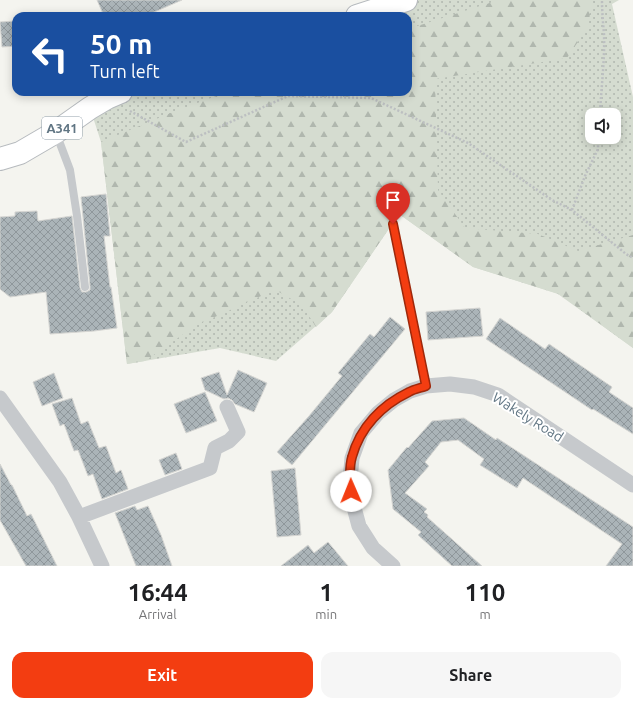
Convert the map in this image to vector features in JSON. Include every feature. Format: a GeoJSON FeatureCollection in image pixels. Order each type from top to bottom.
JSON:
{"type":"FeatureCollection","features":[{"type":"Feature","properties":{"kind":"main road"},"geometry":{"type":"LineString","coordinates":[[369,12],[406,0]]}},
{"type":"Feature","properties":{"kind":"main road","name":"A341"},"geometry":{"type":"LineString","coordinates":[[0,159],[20,153],[56,132],[90,108],[112,96]]}},
{"type":"Feature","properties":{"kind":"street","name":"Wakely Road"},"geometry":{"type":"LineString","coordinates":[[393,566],[373,548],[359,526],[352,500],[350,481],[352,458],[361,433],[378,413],[394,400],[410,391],[426,386],[450,384],[474,387],[498,395],[633,485]]}},
{"type":"Feature","properties":{"kind":"street"},"geometry":{"type":"LineString","coordinates":[[0,398],[60,482],[79,517],[102,566]]}},
{"type":"Feature","properties":{"kind":"street"},"geometry":{"type":"LineString","coordinates":[[79,517],[210,468],[215,448],[229,442],[238,432],[227,407]]}},
{"type":"Feature","properties":{"kind":"lane"},"geometry":{"type":"LineString","coordinates":[[56,132],[70,170],[85,287]]}},
{"type":"Feature","properties":{"kind":"lane"},"geometry":{"type":"LineString","coordinates":[[393,224],[426,386]]}},
{"type":"Feature","properties":{"kind":"path"},"geometry":{"type":"LineString","coordinates":[[600,108],[604,49],[602,0]]}},
{"type":"Feature","properties":{"kind":"path"},"geometry":{"type":"LineString","coordinates":[[116,96],[186,142],[288,96],[371,98],[468,143],[552,200],[572,210],[633,258]]}},
{"type":"Feature","properties":{"kind":"path"},"geometry":{"type":"LineString","coordinates":[[572,210],[585,176],[598,149],[598,144]]}},
{"type":"Feature","properties":{"kind":"green space"},"geometry":{"type":"Polygon","coordinates":[[[406,0],[619,0],[612,4],[633,97],[633,348],[558,294],[473,267],[399,214],[332,312],[276,361],[220,348],[127,364],[101,142],[90,108],[113,96],[412,96],[412,12],[369,12],[406,0]]]}},
{"type":"Feature","properties":{"kind":"green space"},"geometry":{"type":"Polygon","coordinates":[[[499,0],[592,0],[588,27],[567,58],[435,79],[438,190],[465,228],[538,234],[578,251],[633,235],[633,348],[559,294],[473,267],[399,214],[332,312],[316,327],[302,305],[279,292],[272,291],[195,326],[145,361],[127,364],[101,142],[216,96],[412,96],[412,28],[499,0]]]}},
{"type":"Feature","properties":{"kind":"building"},"geometry":{"type":"Polygon","coordinates":[[[97,0],[182,0],[154,12],[102,12],[97,0]]]}},
{"type":"Feature","properties":{"kind":"building"},"geometry":{"type":"Polygon","coordinates":[[[12,21],[12,46],[2,47],[0,22],[12,21]]]}},
{"type":"Feature","properties":{"kind":"building"},"geometry":{"type":"Polygon","coordinates":[[[106,194],[110,236],[104,236],[117,328],[50,334],[46,292],[10,297],[0,289],[0,217],[15,216],[15,212],[37,211],[38,221],[72,216],[80,288],[82,292],[86,292],[90,290],[90,286],[81,197],[106,194]]]}},
{"type":"Feature","properties":{"kind":"building"},"geometry":{"type":"Polygon","coordinates":[[[480,308],[483,336],[428,340],[426,312],[480,308]]]}},
{"type":"Feature","properties":{"kind":"building"},"geometry":{"type":"Polygon","coordinates":[[[390,317],[405,329],[292,465],[277,452],[342,376],[338,373],[370,334],[374,337],[390,317]]]}},
{"type":"Feature","properties":{"kind":"building"},"geometry":{"type":"Polygon","coordinates":[[[500,318],[545,349],[549,344],[612,387],[609,392],[633,408],[633,434],[593,409],[592,410],[486,339],[500,318]]]}},
{"type":"Feature","properties":{"kind":"building"},"geometry":{"type":"Polygon","coordinates":[[[238,370],[267,383],[254,412],[235,404],[228,398],[224,399],[205,390],[201,378],[219,372],[227,395],[238,370]]]}},
{"type":"Feature","properties":{"kind":"building"},"geometry":{"type":"Polygon","coordinates":[[[54,373],[63,398],[42,406],[33,382],[54,373]]]}},
{"type":"Feature","properties":{"kind":"building"},"geometry":{"type":"Polygon","coordinates":[[[205,392],[217,421],[186,433],[174,404],[205,392]]]}},
{"type":"Feature","properties":{"kind":"building"},"geometry":{"type":"Polygon","coordinates":[[[72,398],[81,424],[88,421],[99,448],[106,446],[116,473],[121,470],[128,489],[102,499],[93,474],[88,476],[78,450],[74,451],[64,424],[60,426],[52,404],[72,398]]]}},
{"type":"Feature","properties":{"kind":"building"},"geometry":{"type":"Polygon","coordinates":[[[464,418],[633,527],[633,566],[606,566],[622,544],[523,478],[517,488],[480,465],[484,459],[458,440],[441,442],[425,462],[429,466],[405,493],[427,509],[424,512],[428,515],[427,517],[482,566],[452,566],[418,535],[421,532],[393,509],[388,470],[407,447],[408,448],[432,421],[464,418]]]}},
{"type":"Feature","properties":{"kind":"building"},"geometry":{"type":"Polygon","coordinates":[[[176,453],[182,469],[165,475],[159,460],[176,453]]]}},
{"type":"Feature","properties":{"kind":"building"},"geometry":{"type":"Polygon","coordinates":[[[0,464],[27,516],[31,514],[57,566],[26,566],[0,520],[0,464]]]}},
{"type":"Feature","properties":{"kind":"building"},"geometry":{"type":"Polygon","coordinates":[[[295,468],[301,535],[277,537],[271,471],[295,468]]]}},
{"type":"Feature","properties":{"kind":"building"},"geometry":{"type":"Polygon","coordinates":[[[135,506],[137,510],[148,506],[161,535],[172,566],[136,566],[115,513],[135,506]]]}},
{"type":"Feature","properties":{"kind":"building"},"geometry":{"type":"Polygon","coordinates":[[[328,542],[348,566],[281,566],[308,545],[314,553],[328,542]]]}},
{"type":"Feature","properties":{"kind":"route"},"geometry":{"type":"LineString","coordinates":[[351,491],[350,481],[352,458],[361,433],[378,413],[394,400],[410,391],[426,386],[393,224]]}}]}
